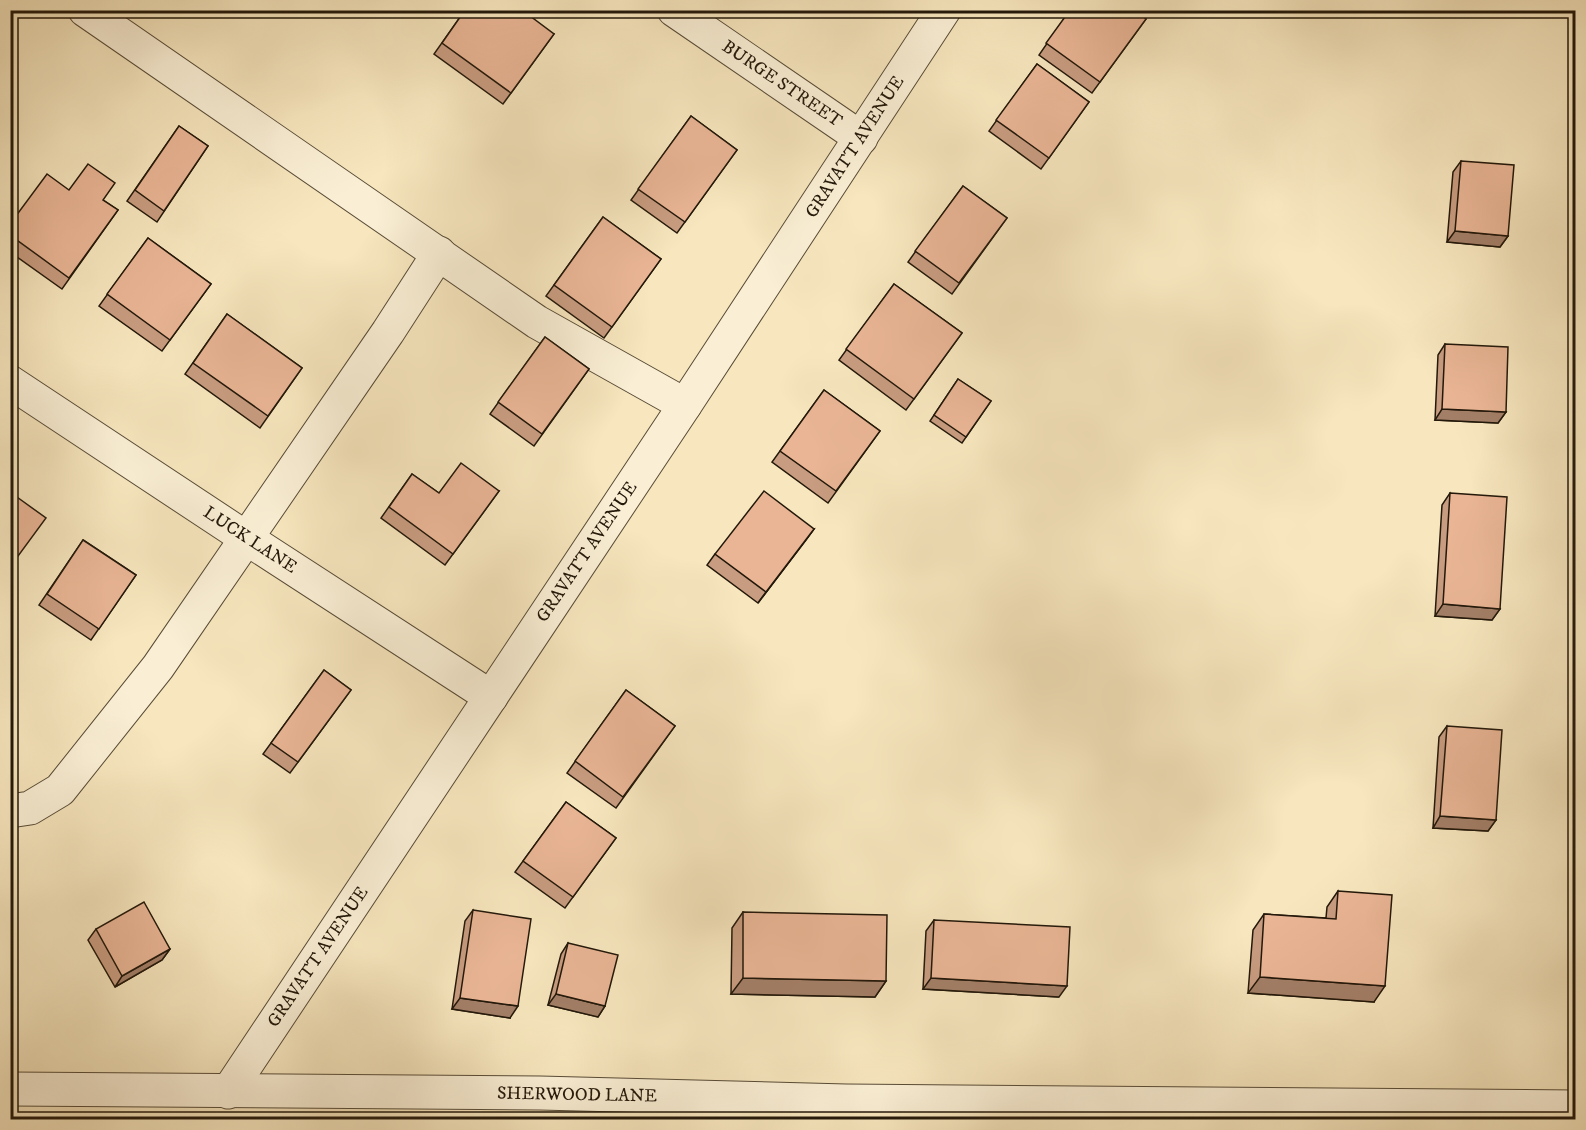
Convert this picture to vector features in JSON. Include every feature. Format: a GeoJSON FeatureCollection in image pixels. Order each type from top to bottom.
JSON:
{"type":"FeatureCollection","features":[{"type":"Feature","properties":{"kind":"street"},"geometry":{"type":"LineString","coordinates":[[85,10],[537,322],[685,405]]}},
{"type":"Feature","properties":{"kind":"street","name":"BURGE STREET"},"geometry":{"type":"LineString","coordinates":[[674,10],[861,138]]}},
{"type":"Feature","properties":{"kind":"street","name":"GRAVATT AVENUE"},"geometry":{"type":"LineString","coordinates":[[228,1092],[685,405],[944,10]]}},
{"type":"Feature","properties":{"kind":"street"},"geometry":{"type":"LineString","coordinates":[[10,811],[30,808],[60,790],[158,667],[388,332],[439,253]]}},
{"type":"Feature","properties":{"kind":"street","name":"LUCK LANE"},"geometry":{"type":"LineString","coordinates":[[10,382],[490,698]]}},
{"type":"Feature","properties":{"kind":"street","name":"SHERWOOD LANE"},"geometry":{"type":"LineString","coordinates":[[10,1089],[540,1094],[595,1107],[846,1101],[1575,1107]]}},
{"type":"Feature","properties":{"kind":"street"},"geometry":{"type":"LineString","coordinates":[[517,1119],[540,1094]]}},
{"type":"Feature","properties":{"kind":"building"},"geometry":{"type":"Polygon","coordinates":[[[465,10],[522,10],[554,34],[511,93],[442,43],[465,10]]]}},
{"type":"Feature","properties":{"kind":"building"},"geometry":{"type":"Polygon","coordinates":[[[1070,10],[1134,10],[1146,19],[1100,82],[1046,43],[1070,10]]]}},
{"type":"Feature","properties":{"kind":"building"},"geometry":{"type":"Polygon","coordinates":[[[1037,64],[1089,102],[1049,158],[996,120],[1037,64]]]}},
{"type":"Feature","properties":{"kind":"building"},"geometry":{"type":"Polygon","coordinates":[[[691,116],[737,150],[685,222],[638,189],[691,116]]]}},
{"type":"Feature","properties":{"kind":"building"},"geometry":{"type":"Polygon","coordinates":[[[179,126],[208,146],[164,211],[135,190],[179,126]]]}},
{"type":"Feature","properties":{"kind":"building"},"geometry":{"type":"Polygon","coordinates":[[[1461,161],[1514,165],[1508,236],[1455,231],[1461,161]]]}},
{"type":"Feature","properties":{"kind":"building"},"geometry":{"type":"Polygon","coordinates":[[[88,164],[115,183],[103,200],[118,210],[69,278],[10,235],[10,224],[47,174],[69,190],[88,164]]]}},
{"type":"Feature","properties":{"kind":"building"},"geometry":{"type":"Polygon","coordinates":[[[963,186],[1007,218],[959,283],[915,251],[963,186]]]}},
{"type":"Feature","properties":{"kind":"building"},"geometry":{"type":"Polygon","coordinates":[[[603,217],[661,259],[612,327],[554,285],[603,217]]]}},
{"type":"Feature","properties":{"kind":"building"},"geometry":{"type":"Polygon","coordinates":[[[148,238],[211,284],[170,340],[107,294],[148,238]]]}},
{"type":"Feature","properties":{"kind":"building"},"geometry":{"type":"Polygon","coordinates":[[[894,284],[962,333],[914,399],[846,349],[894,284]]]}},
{"type":"Feature","properties":{"kind":"building"},"geometry":{"type":"Polygon","coordinates":[[[227,314],[302,368],[268,416],[193,363],[227,314]]]}},
{"type":"Feature","properties":{"kind":"building"},"geometry":{"type":"Polygon","coordinates":[[[545,337],[589,369],[542,434],[498,402],[545,337]]]}},
{"type":"Feature","properties":{"kind":"building"},"geometry":{"type":"Polygon","coordinates":[[[1445,344],[1508,347],[1506,412],[1442,409],[1445,344]]]}},
{"type":"Feature","properties":{"kind":"building"},"geometry":{"type":"Polygon","coordinates":[[[958,379],[991,401],[966,437],[934,415],[958,379]]]}},
{"type":"Feature","properties":{"kind":"building"},"geometry":{"type":"Polygon","coordinates":[[[824,390],[880,431],[836,491],[780,451],[824,390]]]}},
{"type":"Feature","properties":{"kind":"building"},"geometry":{"type":"Polygon","coordinates":[[[461,463],[499,491],[453,554],[389,507],[412,474],[439,493],[461,463]]]}},
{"type":"Feature","properties":{"kind":"building"},"geometry":{"type":"Polygon","coordinates":[[[764,491],[814,529],[766,592],[715,554],[764,491]]]}},
{"type":"Feature","properties":{"kind":"building"},"geometry":{"type":"Polygon","coordinates":[[[10,492],[46,518],[10,567],[10,492]]]}},
{"type":"Feature","properties":{"kind":"building"},"geometry":{"type":"Polygon","coordinates":[[[1450,493],[1507,497],[1500,609],[1443,604],[1450,493]]]}},
{"type":"Feature","properties":{"kind":"building"},"geometry":{"type":"Polygon","coordinates":[[[83,540],[136,575],[99,629],[47,594],[83,540]]]}},
{"type":"Feature","properties":{"kind":"building"},"geometry":{"type":"Polygon","coordinates":[[[324,670],[351,690],[298,762],[271,743],[324,670]]]}},
{"type":"Feature","properties":{"kind":"building"},"geometry":{"type":"Polygon","coordinates":[[[626,690],[675,726],[623,797],[575,761],[626,690]]]}},
{"type":"Feature","properties":{"kind":"building"},"geometry":{"type":"Polygon","coordinates":[[[1447,726],[1502,730],[1496,820],[1440,816],[1447,726]]]}},
{"type":"Feature","properties":{"kind":"building"},"geometry":{"type":"Polygon","coordinates":[[[566,802],[616,838],[573,897],[523,861],[566,802]]]}},
{"type":"Feature","properties":{"kind":"building"},"geometry":{"type":"Polygon","coordinates":[[[1338,891],[1392,895],[1385,986],[1260,977],[1264,914],[1336,919],[1338,891]]]}},
{"type":"Feature","properties":{"kind":"building"},"geometry":{"type":"Polygon","coordinates":[[[144,902],[170,949],[122,976],[96,929],[144,902]]]}},
{"type":"Feature","properties":{"kind":"building"},"geometry":{"type":"Polygon","coordinates":[[[473,910],[531,919],[518,1006],[460,998],[473,910]]]}},
{"type":"Feature","properties":{"kind":"building"},"geometry":{"type":"Polygon","coordinates":[[[743,912],[887,915],[886,981],[743,978],[743,912]]]}},
{"type":"Feature","properties":{"kind":"building"},"geometry":{"type":"Polygon","coordinates":[[[934,920],[1070,927],[1067,986],[931,978],[934,920]]]}},
{"type":"Feature","properties":{"kind":"building"},"geometry":{"type":"Polygon","coordinates":[[[568,943],[618,955],[605,1006],[556,994],[568,943]]]}}]}
